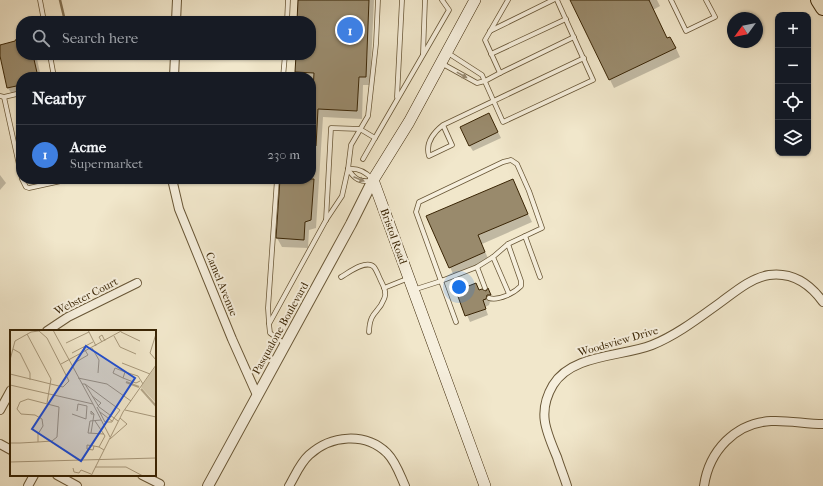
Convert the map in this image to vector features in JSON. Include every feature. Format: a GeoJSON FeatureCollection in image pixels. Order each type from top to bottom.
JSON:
{"type":"FeatureCollection","features":[{"type":"Feature","properties":{"kind":"highway"},"geometry":{"type":"LineString","coordinates":[[818,0],[823,8]]}},
{"type":"Feature","properties":{"kind":"main road"},"geometry":{"type":"LineString","coordinates":[[373,180],[409,122],[475,0]]}},
{"type":"Feature","properties":{"kind":"main road","name":"Bristol Road"},"geometry":{"type":"LineString","coordinates":[[373,180],[485,486]]}},
{"type":"Feature","properties":{"kind":"street"},"geometry":{"type":"LineString","coordinates":[[176,16],[177,0]]}},
{"type":"Feature","properties":{"kind":"street"},"geometry":{"type":"LineString","coordinates":[[174,72],[175,60]]}},
{"type":"Feature","properties":{"kind":"street","name":"Pasqualone Boulevard"},"geometry":{"type":"LineString","coordinates":[[208,486],[373,180]]}},
{"type":"Feature","properties":{"kind":"street","name":"Camel Avenue"},"geometry":{"type":"LineString","coordinates":[[173,184],[179,209],[235,346],[257,395]]}},
{"type":"Feature","properties":{"kind":"street","name":"Woodsview Drive"},"geometry":{"type":"LineString","coordinates":[[567,486],[547,434],[544,419],[545,404],[553,386],[568,370],[587,361],[627,353],[651,346],[666,339],[742,287],[757,278],[768,275],[785,276],[805,282],[814,290],[823,302]]}},
{"type":"Feature","properties":{"kind":"street","name":"Webster Court"},"geometry":{"type":"LineString","coordinates":[[48,330],[68,317],[137,283]]}},
{"type":"Feature","properties":{"kind":"street"},"geometry":{"type":"LineString","coordinates":[[0,410],[10,392]]}},
{"type":"Feature","properties":{"kind":"street"},"geometry":{"type":"LineString","coordinates":[[704,486],[709,466],[714,456],[721,445],[739,430],[749,425],[772,421],[823,424]]}},
{"type":"Feature","properties":{"kind":"street"},"geometry":{"type":"LineString","coordinates":[[289,486],[301,464],[309,455],[334,440],[347,438],[364,441],[375,445],[387,453],[394,462],[404,486]]}},
{"type":"Feature","properties":{"kind":"street"},"geometry":{"type":"LineString","coordinates":[[0,444],[10,449]]}},
{"type":"Feature","properties":{"kind":"street"},"geometry":{"type":"LineString","coordinates":[[28,486],[33,476]]}},
{"type":"Feature","properties":{"kind":"street"},"geometry":{"type":"LineString","coordinates":[[59,476],[77,486]]}},
{"type":"Feature","properties":{"kind":"street"},"geometry":{"type":"LineString","coordinates":[[144,476],[160,484]]}},
{"type":"Feature","properties":{"kind":"lane"},"geometry":{"type":"LineString","coordinates":[[40,0],[43,16]]}},
{"type":"Feature","properties":{"kind":"lane"},"geometry":{"type":"LineString","coordinates":[[287,16],[288,0]]}},
{"type":"Feature","properties":{"kind":"lane"},"geometry":{"type":"LineString","coordinates":[[269,324],[326,220],[342,196],[348,169],[350,145],[368,116],[376,44],[378,0]]}},
{"type":"Feature","properties":{"kind":"lane"},"geometry":{"type":"LineString","coordinates":[[397,100],[402,0]]}},
{"type":"Feature","properties":{"kind":"lane"},"geometry":{"type":"LineString","coordinates":[[423,55],[425,0]]}},
{"type":"Feature","properties":{"kind":"lane"},"geometry":{"type":"LineString","coordinates":[[363,159],[449,10],[442,0]]}},
{"type":"Feature","properties":{"kind":"lane"},"geometry":{"type":"LineString","coordinates":[[500,73],[484,40],[508,0]]}},
{"type":"Feature","properties":{"kind":"lane"},"geometry":{"type":"LineString","coordinates":[[490,31],[553,0]]}},
{"type":"Feature","properties":{"kind":"lane"},"geometry":{"type":"LineString","coordinates":[[447,52],[482,75],[502,122],[593,80],[557,0]]}},
{"type":"Feature","properties":{"kind":"lane"},"geometry":{"type":"LineString","coordinates":[[671,0],[686,31],[715,17],[706,0]]}},
{"type":"Feature","properties":{"kind":"lane"},"geometry":{"type":"LineString","coordinates":[[491,54],[566,18]]}},
{"type":"Feature","properties":{"kind":"lane"},"geometry":{"type":"LineString","coordinates":[[441,63],[477,83],[485,82],[500,73],[574,37]]}},
{"type":"Feature","properties":{"kind":"lane"},"geometry":{"type":"LineString","coordinates":[[442,125],[452,145],[429,156],[429,143],[433,133],[442,125],[584,58]]}},
{"type":"Feature","properties":{"kind":"lane"},"geometry":{"type":"LineString","coordinates":[[51,60],[53,72]]}},
{"type":"Feature","properties":{"kind":"lane"},"geometry":{"type":"LineString","coordinates":[[283,72],[285,60]]}},
{"type":"Feature","properties":{"kind":"lane"},"geometry":{"type":"LineString","coordinates":[[16,94],[2,96],[16,153]]}},
{"type":"Feature","properties":{"kind":"lane"},"geometry":{"type":"LineString","coordinates":[[326,220],[331,128],[360,129],[375,138]]}},
{"type":"Feature","properties":{"kind":"lane"},"geometry":{"type":"LineString","coordinates":[[413,290],[441,281],[477,267],[493,258],[508,244],[542,228],[518,164],[511,160],[503,162],[419,202],[416,212],[441,281],[456,322]]}},
{"type":"Feature","properties":{"kind":"lane"},"geometry":{"type":"LineString","coordinates":[[348,169],[356,168],[367,174],[373,180]]}},
{"type":"Feature","properties":{"kind":"lane"},"geometry":{"type":"LineString","coordinates":[[348,169],[352,176],[362,182],[373,180]]}},
{"type":"Feature","properties":{"kind":"lane"},"geometry":{"type":"LineString","coordinates":[[24,184],[26,187],[29,188],[49,184]]}},
{"type":"Feature","properties":{"kind":"lane"},"geometry":{"type":"LineString","coordinates":[[277,184],[268,308],[270,333],[285,344]]}},
{"type":"Feature","properties":{"kind":"lane"},"geometry":{"type":"LineString","coordinates":[[525,236],[540,277]]}},
{"type":"Feature","properties":{"kind":"lane"},"geometry":{"type":"LineString","coordinates":[[489,298],[499,298],[517,290],[521,286],[521,281],[508,244]]}},
{"type":"Feature","properties":{"kind":"lane"},"geometry":{"type":"LineString","coordinates":[[493,258],[509,294]]}},
{"type":"Feature","properties":{"kind":"lane"},"geometry":{"type":"LineString","coordinates":[[341,277],[364,265],[371,265],[377,273],[384,288],[384,298],[379,308],[372,315],[369,332]]}},
{"type":"Feature","properties":{"kind":"lane"},"geometry":{"type":"LineString","coordinates":[[477,267],[485,288]]}},
{"type":"Feature","properties":{"kind":"lane"},"geometry":{"type":"LineString","coordinates":[[384,288],[409,278]]}},
{"type":"Feature","properties":{"kind":"building"},"geometry":{"type":"Polygon","coordinates":[[[298,0],[369,0],[366,77],[359,77],[357,111],[318,109],[316,146],[316,72],[295,72],[296,60],[316,60],[316,16],[297,16],[298,0]]]}},
{"type":"Feature","properties":{"kind":"building"},"geometry":{"type":"Polygon","coordinates":[[[570,0],[649,0],[667,38],[670,37],[676,48],[609,80],[570,0]]]}},
{"type":"Feature","properties":{"kind":"building"},"geometry":{"type":"Polygon","coordinates":[[[16,39],[16,60],[34,60],[37,72],[16,72],[16,86],[7,88],[0,56],[0,45],[15,41],[16,39]]]}},
{"type":"Feature","properties":{"kind":"building"},"geometry":{"type":"Polygon","coordinates":[[[489,113],[498,132],[469,146],[460,127],[489,113]]]}},
{"type":"Feature","properties":{"kind":"building"},"geometry":{"type":"Polygon","coordinates":[[[513,179],[528,214],[478,235],[485,252],[449,268],[426,216],[513,179]]]}},
{"type":"Feature","properties":{"kind":"building"},"geometry":{"type":"Polygon","coordinates":[[[280,184],[314,184],[311,220],[305,222],[304,240],[276,238],[280,184]]]}},
{"type":"Feature","properties":{"kind":"building"},"geometry":{"type":"Polygon","coordinates":[[[476,283],[479,290],[482,289],[486,291],[488,288],[491,295],[487,295],[486,299],[483,300],[486,309],[465,316],[456,291],[476,283]]]}},
{"type":"Feature","properties":{"kind":"waterway"},"geometry":{"type":"LineString","coordinates":[[60,0],[64,16]]}},
{"type":"Feature","properties":{"kind":"place","name":"Acme"},"geometry":{"type":"Point","coordinates":[350,30]}}]}
